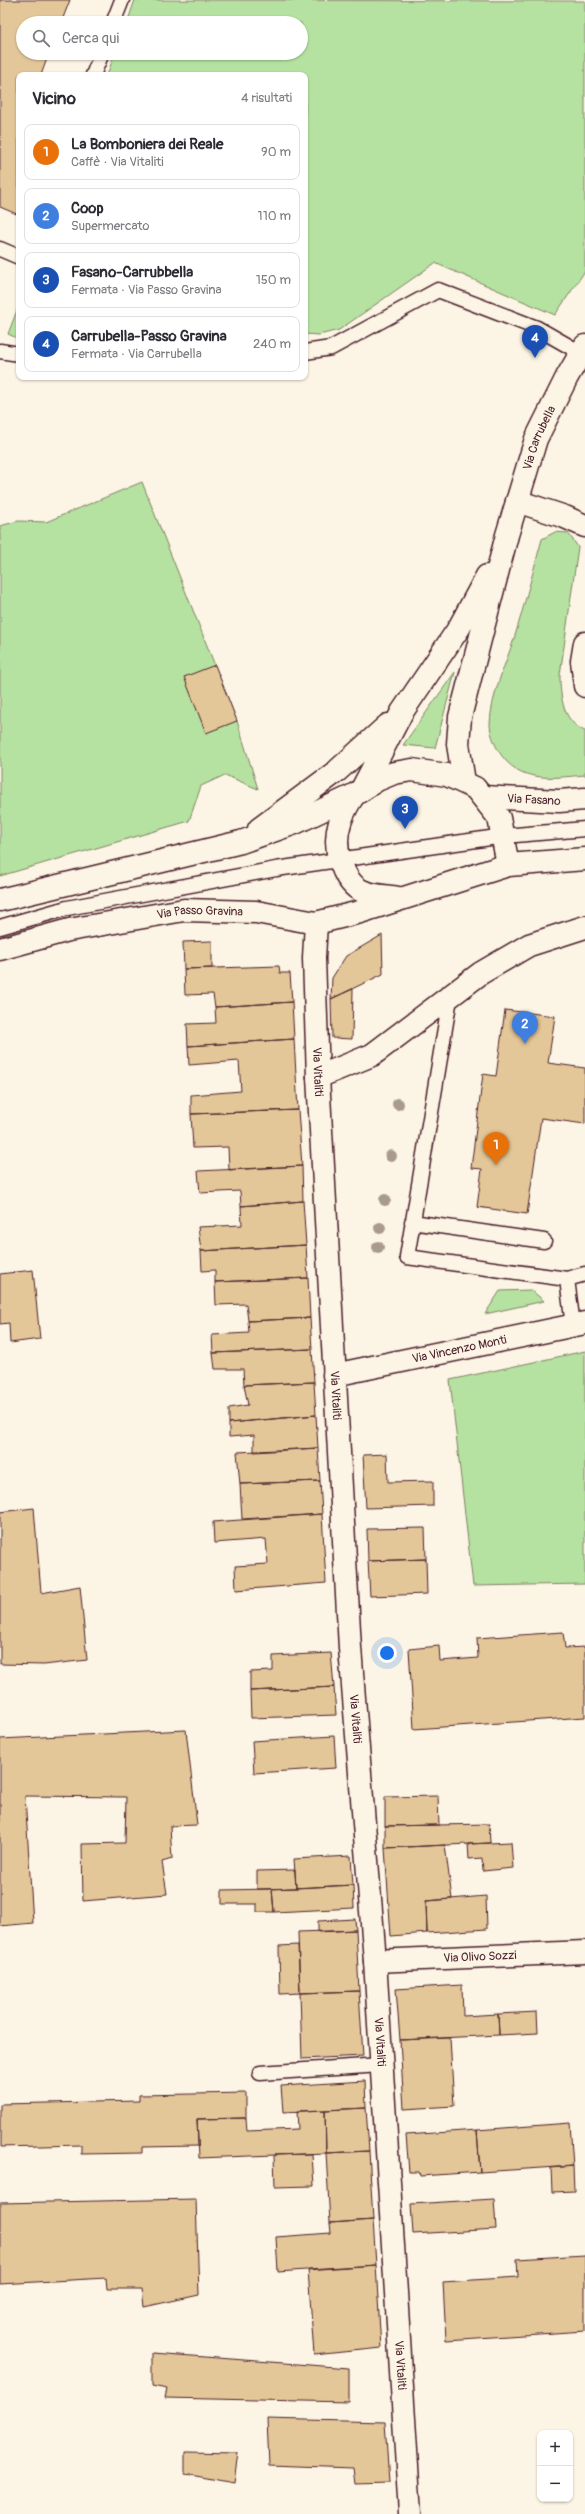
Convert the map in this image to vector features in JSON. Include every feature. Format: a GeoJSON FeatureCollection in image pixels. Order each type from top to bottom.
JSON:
{"type":"FeatureCollection","features":[{"type":"Feature","properties":{"kind":"street","name":"Via Carrubella"},"geometry":{"type":"LineString","coordinates":[[507,535],[536,439],[583,350]]}},
{"type":"Feature","properties":{"kind":"street"},"geometry":{"type":"LineString","coordinates":[[518,501],[565,516],[585,526]]}},
{"type":"Feature","properties":{"kind":"street"},"geometry":{"type":"LineString","coordinates":[[400,898],[361,891],[348,879],[340,861],[336,841],[339,824],[402,712],[463,621],[507,535]]}},
{"type":"Feature","properties":{"kind":"street"},"geometry":{"type":"LineString","coordinates":[[464,782],[458,744],[460,717],[507,535]]}},
{"type":"Feature","properties":{"kind":"street"},"geometry":{"type":"LineString","coordinates":[[585,642],[582,661],[585,686]]}},
{"type":"Feature","properties":{"kind":"street"},"geometry":{"type":"LineString","coordinates":[[241,842],[336,771],[402,712]]}},
{"type":"Feature","properties":{"kind":"street"},"geometry":{"type":"LineString","coordinates":[[0,900],[241,842],[295,823],[394,773],[412,770],[447,775],[475,788],[484,797],[499,818],[504,836],[508,865],[585,859]]}},
{"type":"Feature","properties":{"kind":"street","name":"Via Fasano"},"geometry":{"type":"LineString","coordinates":[[484,797],[559,801],[585,799]]}},
{"type":"Feature","properties":{"kind":"street","name":"Via Passo Gravina"},"geometry":{"type":"LineString","coordinates":[[0,949],[69,930],[184,910],[256,912],[316,923],[360,912],[400,898],[508,865]]}},
{"type":"Feature","properties":{"kind":"street","name":"Via Vitaliti"},"geometry":{"type":"LineString","coordinates":[[316,923],[314,958],[318,1077],[350,1648],[375,1961],[410,2514]]}},
{"type":"Feature","properties":{"kind":"street"},"geometry":{"type":"LineString","coordinates":[[318,1077],[372,1055],[450,998],[481,973],[529,945],[585,927]]}},
{"type":"Feature","properties":{"kind":"street","name":"Via Vincenzo Monti"},"geometry":{"type":"LineString","coordinates":[[334,1375],[579,1324]]}},
{"type":"Feature","properties":{"kind":"street","name":"Via Olivo Sozzi"},"geometry":{"type":"LineString","coordinates":[[375,1961],[585,1952]]}},
{"type":"Feature","properties":{"kind":"lane"},"geometry":{"type":"LineString","coordinates":[[116,16],[122,0]]}},
{"type":"Feature","properties":{"kind":"lane"},"geometry":{"type":"LineString","coordinates":[[94,72],[99,60]]}},
{"type":"Feature","properties":{"kind":"lane"},"geometry":{"type":"LineString","coordinates":[[0,249],[16,255]]}},
{"type":"Feature","properties":{"kind":"lane"},"geometry":{"type":"LineString","coordinates":[[308,352],[331,348],[438,290],[537,328],[583,350]]}},
{"type":"Feature","properties":{"kind":"lane"},"geometry":{"type":"LineString","coordinates":[[0,351],[16,354]]}},
{"type":"Feature","properties":{"kind":"lane"},"geometry":{"type":"LineString","coordinates":[[0,926],[66,908],[276,869],[340,861],[504,836],[585,829]]}},
{"type":"Feature","properties":{"kind":"lane"},"geometry":{"type":"LineString","coordinates":[[450,998],[406,1257],[567,1279],[585,1274]]}},
{"type":"Feature","properties":{"kind":"lane"},"geometry":{"type":"LineString","coordinates":[[412,1222],[544,1241]]}},
{"type":"Feature","properties":{"kind":"lane"},"geometry":{"type":"LineString","coordinates":[[567,1279],[579,1324]]}},
{"type":"Feature","properties":{"kind":"lane"},"geometry":{"type":"LineString","coordinates":[[260,2072],[381,2065]]}},
{"type":"Feature","properties":{"kind":"green space"},"geometry":{"type":"Polygon","coordinates":[[[135,0],[585,1],[585,271],[555,315],[435,263],[339,330],[319,335],[308,334],[308,72],[108,72],[112,60],[308,60],[308,16],[129,16],[135,0]]]}},
{"type":"Feature","properties":{"kind":"green space"},"geometry":{"type":"Polygon","coordinates":[[[16,313],[16,338],[8,334],[16,313]]]}},
{"type":"Feature","properties":{"kind":"green space"},"geometry":{"type":"Polygon","coordinates":[[[142,482],[237,721],[258,789],[225,775],[201,786],[189,821],[0,876],[0,526],[18,521],[46,522],[142,482]]]}},
{"type":"Feature","properties":{"kind":"green space"},"geometry":{"type":"Polygon","coordinates":[[[555,532],[568,533],[578,547],[560,683],[562,700],[567,715],[572,722],[585,731],[585,775],[548,777],[525,774],[515,769],[506,761],[495,744],[491,734],[490,724],[496,692],[514,639],[542,539],[555,532]]]}},
{"type":"Feature","properties":{"kind":"green space"},"geometry":{"type":"Polygon","coordinates":[[[455,672],[435,748],[403,745],[455,672]]]}},
{"type":"Feature","properties":{"kind":"green space"},"geometry":{"type":"Polygon","coordinates":[[[531,1290],[544,1301],[485,1314],[500,1291],[531,1290]]]}},
{"type":"Feature","properties":{"kind":"green space"},"geometry":{"type":"Polygon","coordinates":[[[585,1351],[585,1584],[473,1586],[450,1380],[585,1351]]]}},
{"type":"Feature","properties":{"kind":"building"},"geometry":{"type":"Polygon","coordinates":[[[0,0],[70,0],[64,16],[16,16],[16,60],[46,60],[42,72],[16,72],[16,214],[0,207],[0,0]]]}},
{"type":"Feature","properties":{"kind":"building"},"geometry":{"type":"Polygon","coordinates":[[[215,665],[237,721],[206,733],[184,677],[215,665]]]}},
{"type":"Feature","properties":{"kind":"building"},"geometry":{"type":"Polygon","coordinates":[[[382,935],[383,974],[331,999],[332,978],[346,956],[382,935]]]}},
{"type":"Feature","properties":{"kind":"building"},"geometry":{"type":"Polygon","coordinates":[[[212,941],[212,968],[184,969],[183,942],[212,941]]]}},
{"type":"Feature","properties":{"kind":"building"},"geometry":{"type":"Polygon","coordinates":[[[279,966],[280,973],[290,973],[292,1002],[215,1007],[213,994],[185,995],[184,969],[279,966]]]}},
{"type":"Feature","properties":{"kind":"building"},"geometry":{"type":"Polygon","coordinates":[[[353,989],[352,1039],[332,1038],[331,999],[353,989]]]}},
{"type":"Feature","properties":{"kind":"building"},"geometry":{"type":"Polygon","coordinates":[[[292,1002],[294,1039],[188,1046],[187,1024],[216,1023],[215,1007],[292,1002]]]}},
{"type":"Feature","properties":{"kind":"building"},"geometry":{"type":"Polygon","coordinates":[[[505,1010],[555,1016],[548,1063],[585,1068],[585,1124],[541,1118],[527,1214],[477,1207],[482,1169],[471,1168],[483,1074],[496,1076],[505,1010]]]}},
{"type":"Feature","properties":{"kind":"building"},"geometry":{"type":"Polygon","coordinates":[[[294,1039],[298,1110],[191,1114],[191,1095],[241,1091],[239,1061],[189,1065],[188,1046],[294,1039]]]}},
{"type":"Feature","properties":{"kind":"building"},"geometry":{"type":"Polygon","coordinates":[[[298,1110],[302,1166],[229,1170],[228,1147],[193,1148],[191,1114],[298,1110]]]}},
{"type":"Feature","properties":{"kind":"building"},"geometry":{"type":"Polygon","coordinates":[[[302,1166],[303,1201],[241,1206],[240,1191],[200,1193],[198,1171],[302,1166]]]}},
{"type":"Feature","properties":{"kind":"building"},"geometry":{"type":"Polygon","coordinates":[[[303,1201],[306,1245],[201,1251],[198,1227],[242,1225],[241,1206],[303,1201]]]}},
{"type":"Feature","properties":{"kind":"building"},"geometry":{"type":"Polygon","coordinates":[[[306,1245],[308,1278],[215,1282],[215,1270],[202,1271],[201,1251],[306,1245]]]}},
{"type":"Feature","properties":{"kind":"building"},"geometry":{"type":"Polygon","coordinates":[[[33,1270],[40,1339],[10,1343],[9,1323],[0,1324],[0,1274],[33,1270]]]}},
{"type":"Feature","properties":{"kind":"building"},"geometry":{"type":"Polygon","coordinates":[[[308,1278],[310,1318],[248,1321],[246,1304],[216,1305],[215,1282],[308,1278]]]}},
{"type":"Feature","properties":{"kind":"building"},"geometry":{"type":"Polygon","coordinates":[[[310,1318],[312,1349],[213,1353],[212,1335],[249,1333],[248,1321],[310,1318]]]}},
{"type":"Feature","properties":{"kind":"building"},"geometry":{"type":"Polygon","coordinates":[[[312,1349],[314,1382],[244,1385],[243,1369],[215,1369],[213,1353],[312,1349]]]}},
{"type":"Feature","properties":{"kind":"building"},"geometry":{"type":"Polygon","coordinates":[[[314,1382],[316,1415],[229,1423],[229,1408],[248,1405],[244,1385],[314,1382]]]}},
{"type":"Feature","properties":{"kind":"building"},"geometry":{"type":"Polygon","coordinates":[[[316,1415],[318,1448],[254,1452],[254,1435],[229,1437],[229,1423],[316,1415]]]}},
{"type":"Feature","properties":{"kind":"building"},"geometry":{"type":"Polygon","coordinates":[[[318,1448],[320,1481],[240,1484],[237,1452],[318,1448]]]}},
{"type":"Feature","properties":{"kind":"building"},"geometry":{"type":"Polygon","coordinates":[[[387,1454],[388,1482],[433,1481],[433,1506],[366,1508],[363,1455],[387,1454]]]}},
{"type":"Feature","properties":{"kind":"building"},"geometry":{"type":"Polygon","coordinates":[[[320,1481],[322,1514],[242,1519],[240,1484],[320,1481]]]}},
{"type":"Feature","properties":{"kind":"building"},"geometry":{"type":"Polygon","coordinates":[[[34,1508],[41,1593],[80,1586],[87,1660],[44,1665],[0,1664],[0,1512],[34,1508]]]}},
{"type":"Feature","properties":{"kind":"building"},"geometry":{"type":"Polygon","coordinates":[[[322,1514],[326,1583],[236,1590],[235,1566],[268,1564],[266,1539],[214,1543],[213,1522],[322,1514]]]}},
{"type":"Feature","properties":{"kind":"building"},"geometry":{"type":"Polygon","coordinates":[[[425,1528],[426,1559],[368,1561],[367,1529],[425,1528]]]}},
{"type":"Feature","properties":{"kind":"building"},"geometry":{"type":"Polygon","coordinates":[[[426,1559],[427,1594],[370,1596],[368,1561],[426,1559]]]}},
{"type":"Feature","properties":{"kind":"building"},"geometry":{"type":"Polygon","coordinates":[[[563,1632],[565,1648],[585,1647],[585,1717],[414,1729],[409,1649],[439,1646],[440,1661],[478,1658],[477,1638],[563,1632]]]}},
{"type":"Feature","properties":{"kind":"building"},"geometry":{"type":"Polygon","coordinates":[[[331,1653],[334,1687],[250,1691],[250,1672],[273,1671],[273,1656],[331,1653]]]}},
{"type":"Feature","properties":{"kind":"building"},"geometry":{"type":"Polygon","coordinates":[[[334,1687],[336,1715],[251,1718],[250,1691],[334,1687]]]}},
{"type":"Feature","properties":{"kind":"building"},"geometry":{"type":"Polygon","coordinates":[[[186,1730],[197,1825],[170,1826],[172,1859],[162,1862],[167,1894],[83,1901],[82,1844],[125,1843],[126,1797],[25,1796],[33,1923],[0,1926],[0,1739],[186,1730]]]}},
{"type":"Feature","properties":{"kind":"building"},"geometry":{"type":"Polygon","coordinates":[[[334,1736],[336,1768],[254,1773],[252,1741],[334,1736]]]}},
{"type":"Feature","properties":{"kind":"building"},"geometry":{"type":"Polygon","coordinates":[[[438,1796],[439,1825],[385,1826],[385,1797],[438,1796]]]}},
{"type":"Feature","properties":{"kind":"building"},"geometry":{"type":"Polygon","coordinates":[[[489,1824],[490,1843],[385,1848],[385,1826],[489,1824]]]}},
{"type":"Feature","properties":{"kind":"building"},"geometry":{"type":"Polygon","coordinates":[[[511,1842],[513,1868],[483,1871],[482,1858],[469,1859],[468,1844],[511,1842]]]}},
{"type":"Feature","properties":{"kind":"building"},"geometry":{"type":"Polygon","coordinates":[[[445,1845],[452,1899],[426,1901],[427,1933],[391,1936],[385,1848],[445,1845]]]}},
{"type":"Feature","properties":{"kind":"building"},"geometry":{"type":"Polygon","coordinates":[[[351,1856],[353,1885],[296,1888],[294,1859],[351,1856]]]}},
{"type":"Feature","properties":{"kind":"building"},"geometry":{"type":"Polygon","coordinates":[[[295,1870],[296,1888],[257,1889],[257,1871],[295,1870]]]}},
{"type":"Feature","properties":{"kind":"building"},"geometry":{"type":"Polygon","coordinates":[[[353,1885],[354,1908],[274,1912],[272,1889],[353,1885]]]}},
{"type":"Feature","properties":{"kind":"building"},"geometry":{"type":"Polygon","coordinates":[[[272,1889],[274,1912],[257,1912],[257,1904],[222,1904],[222,1890],[272,1889]]]}},
{"type":"Feature","properties":{"kind":"building"},"geometry":{"type":"Polygon","coordinates":[[[486,1896],[487,1929],[427,1933],[426,1901],[486,1896]]]}},
{"type":"Feature","properties":{"kind":"building"},"geometry":{"type":"Polygon","coordinates":[[[355,1919],[356,1930],[318,1932],[318,1921],[355,1919]]]}},
{"type":"Feature","properties":{"kind":"building"},"geometry":{"type":"Polygon","coordinates":[[[356,1930],[359,1991],[300,1993],[298,1932],[356,1930]]]}},
{"type":"Feature","properties":{"kind":"building"},"geometry":{"type":"Polygon","coordinates":[[[298,1945],[300,1993],[280,1994],[279,1946],[298,1945]]]}},
{"type":"Feature","properties":{"kind":"building"},"geometry":{"type":"Polygon","coordinates":[[[462,1985],[463,2016],[498,2014],[499,2035],[400,2040],[396,1989],[462,1985]]]}},
{"type":"Feature","properties":{"kind":"building"},"geometry":{"type":"Polygon","coordinates":[[[359,1991],[363,2056],[302,2059],[300,1993],[359,1991]]]}},
{"type":"Feature","properties":{"kind":"building"},"geometry":{"type":"Polygon","coordinates":[[[537,2012],[538,2033],[499,2035],[498,2014],[537,2012]]]}},
{"type":"Feature","properties":{"kind":"building"},"geometry":{"type":"Polygon","coordinates":[[[450,2038],[454,2106],[404,2109],[400,2040],[450,2038]]]}},
{"type":"Feature","properties":{"kind":"building"},"geometry":{"type":"Polygon","coordinates":[[[365,2081],[366,2108],[283,2112],[281,2086],[365,2081]]]}},
{"type":"Feature","properties":{"kind":"building"},"geometry":{"type":"Polygon","coordinates":[[[246,2093],[246,2118],[197,2119],[198,2146],[142,2147],[142,2153],[81,2154],[81,2145],[0,2147],[0,2104],[139,2101],[139,2095],[246,2093]]]}},
{"type":"Feature","properties":{"kind":"building"},"geometry":{"type":"Polygon","coordinates":[[[366,2108],[369,2151],[326,2153],[325,2110],[366,2108]]]}},
{"type":"Feature","properties":{"kind":"building"},"geometry":{"type":"Polygon","coordinates":[[[325,2110],[326,2153],[199,2158],[197,2119],[246,2118],[247,2131],[298,2129],[297,2111],[325,2110]]]}},
{"type":"Feature","properties":{"kind":"building"},"geometry":{"type":"Polygon","coordinates":[[[570,2123],[573,2166],[480,2172],[477,2130],[570,2123]]]}},
{"type":"Feature","properties":{"kind":"building"},"geometry":{"type":"Polygon","coordinates":[[[477,2130],[480,2172],[420,2176],[419,2172],[409,2172],[406,2135],[477,2130]]]}},
{"type":"Feature","properties":{"kind":"building"},"geometry":{"type":"Polygon","coordinates":[[[369,2151],[373,2220],[330,2223],[326,2153],[369,2151]]]}},
{"type":"Feature","properties":{"kind":"building"},"geometry":{"type":"Polygon","coordinates":[[[312,2154],[314,2186],[275,2187],[274,2155],[312,2154]]]}},
{"type":"Feature","properties":{"kind":"building"},"geometry":{"type":"Polygon","coordinates":[[[573,2166],[574,2191],[552,2192],[551,2168],[573,2166]]]}},
{"type":"Feature","properties":{"kind":"building"},"geometry":{"type":"Polygon","coordinates":[[[196,2199],[199,2295],[144,2307],[142,2289],[107,2289],[106,2278],[0,2284],[0,2203],[196,2199]]]}},
{"type":"Feature","properties":{"kind":"building"},"geometry":{"type":"Polygon","coordinates":[[[494,2199],[496,2229],[413,2234],[411,2204],[494,2199]]]}},
{"type":"Feature","properties":{"kind":"building"},"geometry":{"type":"Polygon","coordinates":[[[373,2220],[376,2265],[278,2272],[276,2237],[331,2233],[330,2223],[373,2220]]]}},
{"type":"Feature","properties":{"kind":"building"},"geometry":{"type":"Polygon","coordinates":[[[585,2255],[585,2331],[446,2340],[443,2282],[518,2277],[517,2259],[585,2255]]]}},
{"type":"Feature","properties":{"kind":"building"},"geometry":{"type":"Polygon","coordinates":[[[376,2265],[381,2348],[314,2355],[308,2269],[376,2265]]]}},
{"type":"Feature","properties":{"kind":"building"},"geometry":{"type":"Polygon","coordinates":[[[152,2353],[349,2368],[349,2402],[165,2398],[167,2389],[152,2386],[152,2353]]]}},
{"type":"Feature","properties":{"kind":"building"},"geometry":{"type":"Polygon","coordinates":[[[267,2419],[385,2422],[389,2483],[355,2484],[353,2468],[269,2465],[267,2419]]]}},
{"type":"Feature","properties":{"kind":"building"},"geometry":{"type":"Polygon","coordinates":[[[185,2452],[238,2453],[234,2483],[185,2474],[185,2452]]]}},
{"type":"Feature","properties":{"kind":"place","name":"Carrubella-Passo Gravina"},"geometry":{"type":"Point","coordinates":[535,358]}},
{"type":"Feature","properties":{"kind":"place","name":"Fasano-Carrubbella"},"geometry":{"type":"Point","coordinates":[405,829]}},
{"type":"Feature","properties":{"kind":"place","name":"Coop"},"geometry":{"type":"Point","coordinates":[525,1044]}},
{"type":"Feature","properties":{"kind":"place","name":"La Bomboniera dei Reale"},"geometry":{"type":"Point","coordinates":[496,1165]}}]}
